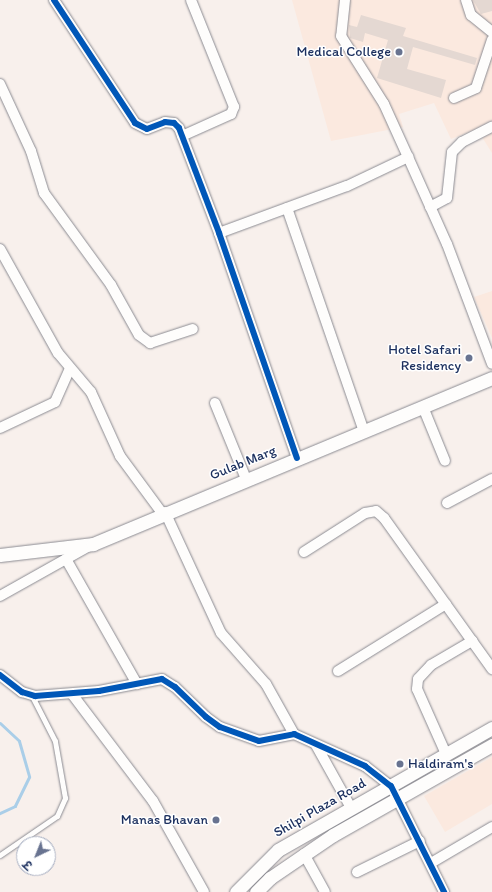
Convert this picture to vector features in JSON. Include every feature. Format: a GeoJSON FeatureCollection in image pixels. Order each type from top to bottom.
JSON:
{"type":"FeatureCollection","features":[{"type":"Feature","properties":{"kind":"street"},"geometry":{"type":"LineString","coordinates":[[54,0],[135,123],[147,129],[165,122],[174,123],[182,136],[219,233],[297,458]]}},
{"type":"Feature","properties":{"kind":"street"},"geometry":{"type":"LineString","coordinates":[[182,136],[231,114],[234,107],[191,0]]}},
{"type":"Feature","properties":{"kind":"street"},"geometry":{"type":"LineString","coordinates":[[345,0],[341,36],[384,104],[430,207],[492,364]]}},
{"type":"Feature","properties":{"kind":"street"},"geometry":{"type":"LineString","coordinates":[[466,0],[471,15],[492,32]]}},
{"type":"Feature","properties":{"kind":"street"},"geometry":{"type":"LineString","coordinates":[[454,98],[476,88],[492,40]]}},
{"type":"Feature","properties":{"kind":"street"},"geometry":{"type":"LineString","coordinates":[[0,84],[31,151],[44,193],[111,285],[139,335],[150,343],[193,329]]}},
{"type":"Feature","properties":{"kind":"street"},"geometry":{"type":"LineString","coordinates":[[430,207],[447,198],[452,152],[462,142],[492,127]]}},
{"type":"Feature","properties":{"kind":"street"},"geometry":{"type":"LineString","coordinates":[[219,233],[347,186],[408,157]]}},
{"type":"Feature","properties":{"kind":"street"},"geometry":{"type":"LineString","coordinates":[[287,208],[364,431]]}},
{"type":"Feature","properties":{"kind":"street"},"geometry":{"type":"LineString","coordinates":[[0,249],[69,370],[91,392],[120,456],[164,513],[221,633],[266,684],[294,734],[378,774],[391,786],[400,799],[444,892]]}},
{"type":"Feature","properties":{"kind":"street"},"geometry":{"type":"LineString","coordinates":[[0,428],[55,402],[69,370]]}},
{"type":"Feature","properties":{"kind":"street","name":"Gulab Marg"},"geometry":{"type":"LineString","coordinates":[[0,555],[93,544],[164,513],[492,378]]}},
{"type":"Feature","properties":{"kind":"street"},"geometry":{"type":"LineString","coordinates":[[216,403],[246,479]]}},
{"type":"Feature","properties":{"kind":"street"},"geometry":{"type":"LineString","coordinates":[[423,407],[445,461]]}},
{"type":"Feature","properties":{"kind":"street"},"geometry":{"type":"LineString","coordinates":[[447,503],[492,478]]}},
{"type":"Feature","properties":{"kind":"street"},"geometry":{"type":"LineString","coordinates":[[304,552],[365,513],[376,511],[446,604],[492,669]]}},
{"type":"Feature","properties":{"kind":"street"},"geometry":{"type":"LineString","coordinates":[[0,596],[93,544]]}},
{"type":"Feature","properties":{"kind":"street"},"geometry":{"type":"LineString","coordinates":[[66,559],[137,684]]}},
{"type":"Feature","properties":{"kind":"street"},"geometry":{"type":"LineString","coordinates":[[338,671],[446,604]]}},
{"type":"Feature","properties":{"kind":"street"},"geometry":{"type":"LineString","coordinates":[[446,754],[416,688],[418,679],[431,665],[472,641]]}},
{"type":"Feature","properties":{"kind":"street"},"geometry":{"type":"LineString","coordinates":[[0,675],[32,696],[72,694],[162,680],[169,681],[206,717],[249,739],[259,741],[294,734]]}},
{"type":"Feature","properties":{"kind":"street"},"geometry":{"type":"LineString","coordinates":[[72,694],[153,801],[204,892]]}},
{"type":"Feature","properties":{"kind":"street","name":"Shilpi Plaza Road"},"geometry":{"type":"LineString","coordinates":[[236,892],[278,850],[492,728]]}},
{"type":"Feature","properties":{"kind":"street"},"geometry":{"type":"LineString","coordinates":[[316,745],[351,808]]}},
{"type":"Feature","properties":{"kind":"street"},"geometry":{"type":"LineString","coordinates":[[256,892],[270,878],[304,854],[492,745]]}},
{"type":"Feature","properties":{"kind":"street"},"geometry":{"type":"LineString","coordinates":[[431,863],[492,826]]}},
{"type":"Feature","properties":{"kind":"street"},"geometry":{"type":"LineString","coordinates":[[357,872],[420,841]]}},
{"type":"Feature","properties":{"kind":"street"},"geometry":{"type":"LineString","coordinates":[[304,854],[326,892]]}},
{"type":"Feature","properties":{"kind":"lane"},"geometry":{"type":"LineString","coordinates":[[0,855],[57,816],[65,798],[55,741],[32,696]]}},
{"type":"Feature","properties":{"kind":"shaded area","name":"Medical College"},"geometry":{"type":"Polygon","coordinates":[[[292,0],[492,0],[492,153],[477,129],[451,139],[434,103],[399,114],[403,127],[331,141],[292,0]]]}},
{"type":"Feature","properties":{"kind":"shaded area"},"geometry":{"type":"Polygon","coordinates":[[[492,291],[492,338],[474,297],[492,291]]]}},
{"type":"Feature","properties":{"kind":"shaded area"},"geometry":{"type":"Polygon","coordinates":[[[492,757],[492,804],[445,832],[424,796],[492,757]]]}},
{"type":"Feature","properties":{"kind":"building"},"geometry":{"type":"Polygon","coordinates":[[[473,0],[492,0],[492,11],[481,14],[473,0]]]}},
{"type":"Feature","properties":{"kind":"building"},"geometry":{"type":"Polygon","coordinates":[[[361,15],[406,28],[403,36],[477,58],[475,65],[413,47],[407,69],[446,80],[441,98],[377,78],[388,40],[365,33],[363,42],[350,38],[349,25],[357,27],[361,15]]]}},
{"type":"Feature","properties":{"kind":"waterway"},"geometry":{"type":"LineString","coordinates":[[0,723],[19,741],[29,777],[15,806],[0,813]]}},
{"type":"Feature","properties":{"kind":"cycle path"},"geometry":{"type":"LineString","coordinates":[[54,0],[135,123],[147,129],[165,122],[174,123],[179,128],[219,233],[297,458]]}},
{"type":"Feature","properties":{"kind":"cycle path"},"geometry":{"type":"LineString","coordinates":[[0,675],[22,692],[35,696],[99,691],[162,679],[175,687],[206,717],[220,727],[259,741],[294,734],[365,766],[391,786],[444,892]]}},
{"type":"Feature","properties":{"kind":"place","name":"Medical College"},"geometry":{"type":"Point","coordinates":[399,52]}},
{"type":"Feature","properties":{"kind":"place","name":"Hotel Safari Residency"},"geometry":{"type":"Point","coordinates":[469,358]}},
{"type":"Feature","properties":{"kind":"place","name":"Haldiram's"},"geometry":{"type":"Point","coordinates":[400,764]}},
{"type":"Feature","properties":{"kind":"place","name":"Manas Bhavan"},"geometry":{"type":"Point","coordinates":[216,820]}}]}
